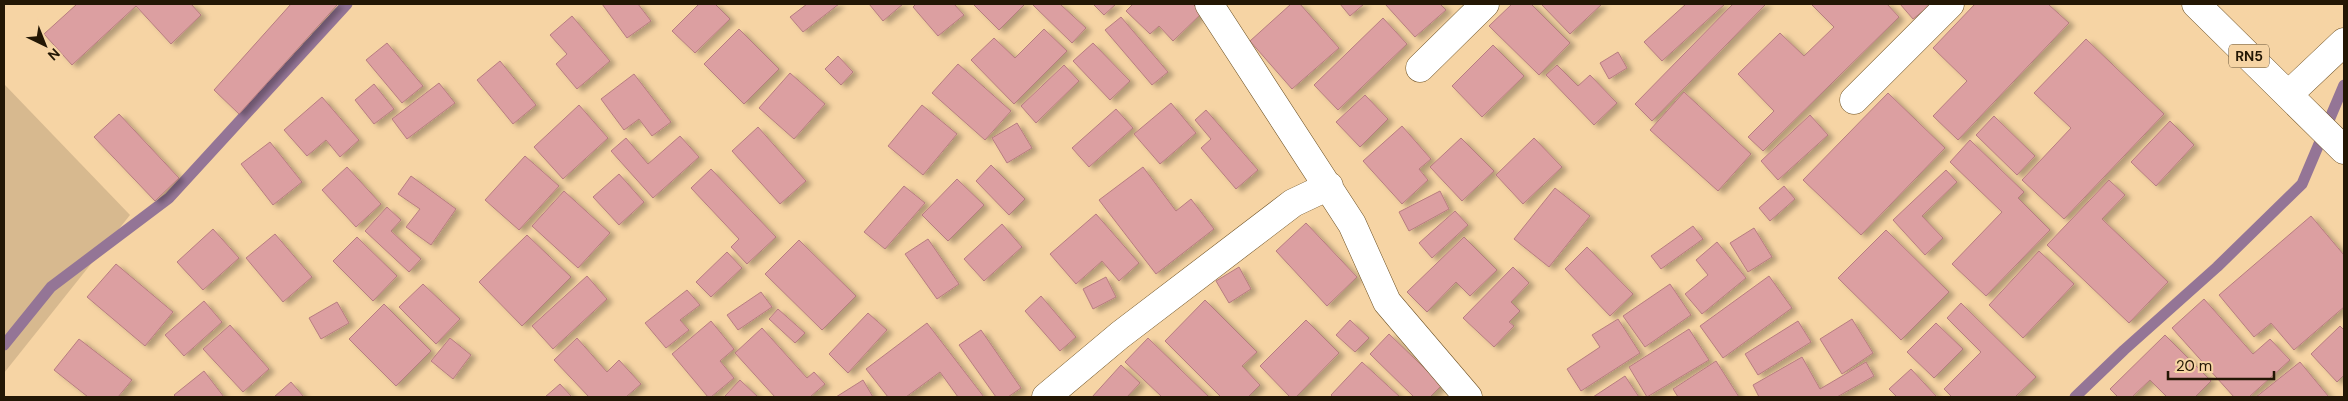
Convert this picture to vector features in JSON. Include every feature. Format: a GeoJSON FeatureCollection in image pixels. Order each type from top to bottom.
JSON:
{"type":"FeatureCollection","features":[{"type":"Feature","properties":{"kind":"main road"},"geometry":{"type":"LineString","coordinates":[[1209,4],[1352,224],[1387,302],[1468,397]]}},
{"type":"Feature","properties":{"kind":"main road"},"geometry":{"type":"LineString","coordinates":[[1420,68],[1486,4]]}},
{"type":"Feature","properties":{"kind":"main road"},"geometry":{"type":"LineString","coordinates":[[1854,100],[1950,4]]}},
{"type":"Feature","properties":{"kind":"main road","name":"RN5"},"geometry":{"type":"LineString","coordinates":[[2196,4],[2295,102],[2341,141]]}},
{"type":"Feature","properties":{"kind":"main road"},"geometry":{"type":"LineString","coordinates":[[2295,102],[2344,42]]}},
{"type":"Feature","properties":{"kind":"main road"},"geometry":{"type":"LineString","coordinates":[[1046,397],[1120,335],[1293,203],[1328,186]]}},
{"type":"Feature","properties":{"kind":"shaded area"},"geometry":{"type":"Polygon","coordinates":[[[4,84],[130,215],[4,373],[4,84]]]}},
{"type":"Feature","properties":{"kind":"building"},"geometry":{"type":"Polygon","coordinates":[[[77,4],[191,4],[201,15],[171,44],[136,6],[72,65],[44,34],[77,4]]]}},
{"type":"Feature","properties":{"kind":"building"},"geometry":{"type":"Polygon","coordinates":[[[291,4],[338,4],[239,114],[214,90],[291,4]]]}},
{"type":"Feature","properties":{"kind":"building"},"geometry":{"type":"Polygon","coordinates":[[[602,4],[638,4],[651,21],[627,38],[602,4]]]}},
{"type":"Feature","properties":{"kind":"building"},"geometry":{"type":"Polygon","coordinates":[[[699,4],[715,4],[730,19],[695,53],[672,31],[699,4]]]}},
{"type":"Feature","properties":{"kind":"building"},"geometry":{"type":"Polygon","coordinates":[[[807,4],[839,4],[803,32],[790,17],[807,4]]]}},
{"type":"Feature","properties":{"kind":"building"},"geometry":{"type":"Polygon","coordinates":[[[869,4],[903,4],[883,21],[869,4]]]}},
{"type":"Feature","properties":{"kind":"building"},"geometry":{"type":"Polygon","coordinates":[[[916,4],[954,4],[964,15],[938,36],[913,7],[916,4]]]}},
{"type":"Feature","properties":{"kind":"building"},"geometry":{"type":"Polygon","coordinates":[[[973,4],[1025,4],[999,30],[973,4]]]}},
{"type":"Feature","properties":{"kind":"building"},"geometry":{"type":"Polygon","coordinates":[[[1034,4],[1060,4],[1086,28],[1072,43],[1034,4]]]}},
{"type":"Feature","properties":{"kind":"building"},"geometry":{"type":"Polygon","coordinates":[[[1093,4],[1116,4],[1104,15],[1093,4]]]}},
{"type":"Feature","properties":{"kind":"building"},"geometry":{"type":"Polygon","coordinates":[[[1133,4],[1193,4],[1202,13],[1173,41],[1159,26],[1150,34],[1126,11],[1133,4]]]}},
{"type":"Feature","properties":{"kind":"building"},"geometry":{"type":"Polygon","coordinates":[[[1291,4],[1300,4],[1339,48],[1292,89],[1250,41],[1291,4]]]}},
{"type":"Feature","properties":{"kind":"building"},"geometry":{"type":"Polygon","coordinates":[[[1340,4],[1364,4],[1350,16],[1340,4]]]}},
{"type":"Feature","properties":{"kind":"building"},"geometry":{"type":"Polygon","coordinates":[[[1385,4],[1440,4],[1446,10],[1415,37],[1385,4]]]}},
{"type":"Feature","properties":{"kind":"building"},"geometry":{"type":"Polygon","coordinates":[[[1512,4],[1531,4],[1570,43],[1539,75],[1489,26],[1512,4]]]}},
{"type":"Feature","properties":{"kind":"building"},"geometry":{"type":"Polygon","coordinates":[[[1541,4],[1602,4],[1570,34],[1541,4]]]}},
{"type":"Feature","properties":{"kind":"building"},"geometry":{"type":"Polygon","coordinates":[[[1686,4],[1725,4],[1662,61],[1644,42],[1686,4]]]}},
{"type":"Feature","properties":{"kind":"building"},"geometry":{"type":"Polygon","coordinates":[[[1733,4],[1766,4],[1652,121],[1635,104],[1733,4]]]}},
{"type":"Feature","properties":{"kind":"building"},"geometry":{"type":"Polygon","coordinates":[[[1811,4],[1887,4],[1899,17],[1763,151],[1748,137],[1774,111],[1738,74],[1780,33],[1804,56],[1834,27],[1811,4]]]}},
{"type":"Feature","properties":{"kind":"building"},"geometry":{"type":"Polygon","coordinates":[[[1900,4],[1932,4],[1913,19],[1900,4]]]}},
{"type":"Feature","properties":{"kind":"building"},"geometry":{"type":"Polygon","coordinates":[[[1975,4],[2048,4],[2069,23],[1958,140],[1933,116],[1967,81],[1933,48],[1975,4]]]}},
{"type":"Feature","properties":{"kind":"building"},"geometry":{"type":"Polygon","coordinates":[[[572,16],[610,61],[577,89],[556,64],[567,54],[550,35],[572,16]]]}},
{"type":"Feature","properties":{"kind":"building"},"geometry":{"type":"Polygon","coordinates":[[[1121,17],[1168,72],[1152,85],[1105,30],[1121,17]]]}},
{"type":"Feature","properties":{"kind":"building"},"geometry":{"type":"Polygon","coordinates":[[[1383,18],[1407,44],[1338,110],[1314,85],[1383,18]]]}},
{"type":"Feature","properties":{"kind":"building"},"geometry":{"type":"Polygon","coordinates":[[[739,29],[779,69],[744,104],[704,64],[739,29]]]}},
{"type":"Feature","properties":{"kind":"building"},"geometry":{"type":"Polygon","coordinates":[[[1044,29],[1067,51],[1014,104],[971,60],[994,38],[1015,58],[1044,29]]]}},
{"type":"Feature","properties":{"kind":"building"},"geometry":{"type":"Polygon","coordinates":[[[2086,39],[2164,114],[2064,219],[2022,180],[2071,128],[2034,93],[2086,39]]]}},
{"type":"Feature","properties":{"kind":"building"},"geometry":{"type":"Polygon","coordinates":[[[387,43],[423,86],[402,103],[366,60],[387,43]]]}},
{"type":"Feature","properties":{"kind":"building"},"geometry":{"type":"Polygon","coordinates":[[[1093,43],[1130,81],[1110,100],[1073,61],[1093,43]]]}},
{"type":"Feature","properties":{"kind":"building"},"geometry":{"type":"Polygon","coordinates":[[[1493,45],[1524,76],[1482,117],[1452,86],[1493,45]]]}},
{"type":"Feature","properties":{"kind":"building"},"geometry":{"type":"Polygon","coordinates":[[[1618,52],[1627,68],[1609,79],[1600,63],[1618,52]]]}},
{"type":"Feature","properties":{"kind":"building"},"geometry":{"type":"Polygon","coordinates":[[[838,56],[853,72],[841,85],[825,69],[838,56]]]}},
{"type":"Feature","properties":{"kind":"building"},"geometry":{"type":"Polygon","coordinates":[[[500,61],[536,105],[513,124],[477,80],[500,61]]]}},
{"type":"Feature","properties":{"kind":"building"},"geometry":{"type":"Polygon","coordinates":[[[958,64],[1011,111],[985,140],[932,93],[958,64]]]}},
{"type":"Feature","properties":{"kind":"building"},"geometry":{"type":"Polygon","coordinates":[[[1064,65],[1079,81],[1036,123],[1021,106],[1064,65]]]}},
{"type":"Feature","properties":{"kind":"building"},"geometry":{"type":"Polygon","coordinates":[[[1557,65],[1578,86],[1590,75],[1617,103],[1594,125],[1546,75],[1557,65]]]}},
{"type":"Feature","properties":{"kind":"building"},"geometry":{"type":"Polygon","coordinates":[[[790,73],[825,104],[794,139],[759,108],[790,73]]]}},
{"type":"Feature","properties":{"kind":"building"},"geometry":{"type":"Polygon","coordinates":[[[634,74],[671,122],[652,136],[639,119],[624,130],[601,99],[634,74]]]}},
{"type":"Feature","properties":{"kind":"building"},"geometry":{"type":"Polygon","coordinates":[[[439,83],[455,103],[407,139],[392,119],[439,83]]]}},
{"type":"Feature","properties":{"kind":"building"},"geometry":{"type":"Polygon","coordinates":[[[374,84],[394,109],[374,124],[355,100],[374,84]]]}},
{"type":"Feature","properties":{"kind":"building"},"geometry":{"type":"Polygon","coordinates":[[[1684,92],[1751,154],[1718,191],[1650,130],[1684,92]]]}},
{"type":"Feature","properties":{"kind":"building"},"geometry":{"type":"Polygon","coordinates":[[[1888,93],[1945,148],[1861,235],[1803,180],[1888,93]]]}},
{"type":"Feature","properties":{"kind":"building"},"geometry":{"type":"Polygon","coordinates":[[[1365,95],[1388,119],[1360,147],[1336,122],[1365,95]]]}},
{"type":"Feature","properties":{"kind":"building"},"geometry":{"type":"Polygon","coordinates":[[[322,97],[359,140],[340,157],[326,140],[307,156],[284,130],[322,97]]]}},
{"type":"Feature","properties":{"kind":"building"},"geometry":{"type":"Polygon","coordinates":[[[1171,103],[1196,133],[1160,164],[1134,134],[1171,103]]]}},
{"type":"Feature","properties":{"kind":"building"},"geometry":{"type":"Polygon","coordinates":[[[579,105],[608,138],[563,179],[534,147],[579,105]]]}},
{"type":"Feature","properties":{"kind":"building"},"geometry":{"type":"Polygon","coordinates":[[[922,105],[957,134],[923,175],[888,146],[922,105]]]}},
{"type":"Feature","properties":{"kind":"building"},"geometry":{"type":"Polygon","coordinates":[[[1116,109],[1133,128],[1089,167],[1072,148],[1116,109]]]}},
{"type":"Feature","properties":{"kind":"building"},"geometry":{"type":"Polygon","coordinates":[[[1206,110],[1258,170],[1236,189],[1201,148],[1211,139],[1195,120],[1206,110]]]}},
{"type":"Feature","properties":{"kind":"building"},"geometry":{"type":"Polygon","coordinates":[[[119,114],[179,178],[155,201],[94,137],[119,114]]]}},
{"type":"Feature","properties":{"kind":"building"},"geometry":{"type":"Polygon","coordinates":[[[1810,115],[1828,135],[1778,180],[1761,161],[1810,115]]]}},
{"type":"Feature","properties":{"kind":"building"},"geometry":{"type":"Polygon","coordinates":[[[1994,116],[2035,156],[2017,175],[1976,135],[1994,116]]]}},
{"type":"Feature","properties":{"kind":"building"},"geometry":{"type":"Polygon","coordinates":[[[2170,121],[2194,145],[2156,186],[2131,162],[2170,121]]]}},
{"type":"Feature","properties":{"kind":"building"},"geometry":{"type":"Polygon","coordinates":[[[1017,123],[1032,148],[1007,163],[992,138],[1017,123]]]}},
{"type":"Feature","properties":{"kind":"building"},"geometry":{"type":"Polygon","coordinates":[[[1402,126],[1431,159],[1419,169],[1428,180],[1402,204],[1363,161],[1402,126]]]}},
{"type":"Feature","properties":{"kind":"building"},"geometry":{"type":"Polygon","coordinates":[[[758,127],[806,181],[780,204],[732,151],[758,127]]]}},
{"type":"Feature","properties":{"kind":"building"},"geometry":{"type":"Polygon","coordinates":[[[680,136],[699,157],[653,198],[611,151],[626,138],[648,164],[680,136]]]}},
{"type":"Feature","properties":{"kind":"building"},"geometry":{"type":"Polygon","coordinates":[[[1461,138],[1494,171],[1462,201],[1430,167],[1461,138]]]}},
{"type":"Feature","properties":{"kind":"building"},"geometry":{"type":"Polygon","coordinates":[[[1534,138],[1562,167],[1523,204],[1496,175],[1534,138]]]}},
{"type":"Feature","properties":{"kind":"building"},"geometry":{"type":"Polygon","coordinates":[[[1970,140],[2024,192],[2018,198],[2050,230],[1986,296],[1952,264],[2002,212],[1950,162],[1970,140]]]}},
{"type":"Feature","properties":{"kind":"building"},"geometry":{"type":"Polygon","coordinates":[[[270,142],[302,182],[273,205],[241,164],[270,142]]]}},
{"type":"Feature","properties":{"kind":"building"},"geometry":{"type":"Polygon","coordinates":[[[525,156],[559,186],[519,230],[485,200],[525,156]]]}},
{"type":"Feature","properties":{"kind":"building"},"geometry":{"type":"Polygon","coordinates":[[[991,165],[1025,199],[1009,215],[976,181],[991,165]]]}},
{"type":"Feature","properties":{"kind":"building"},"geometry":{"type":"Polygon","coordinates":[[[347,167],[381,204],[356,227],[322,190],[347,167]]]}},
{"type":"Feature","properties":{"kind":"building"},"geometry":{"type":"Polygon","coordinates":[[[1143,167],[1176,211],[1191,199],[1214,229],[1156,274],[1099,200],[1143,167]]]}},
{"type":"Feature","properties":{"kind":"building"},"geometry":{"type":"Polygon","coordinates":[[[711,169],[776,237],[747,264],[731,247],[739,239],[691,188],[711,169]]]}},
{"type":"Feature","properties":{"kind":"building"},"geometry":{"type":"Polygon","coordinates":[[[1946,170],[1957,182],[1922,216],[1943,238],[1925,255],[1893,220],[1946,170]]]}},
{"type":"Feature","properties":{"kind":"building"},"geometry":{"type":"Polygon","coordinates":[[[619,174],[644,202],[619,225],[593,197],[619,174]]]}},
{"type":"Feature","properties":{"kind":"building"},"geometry":{"type":"Polygon","coordinates":[[[411,176],[456,209],[431,245],[406,227],[420,209],[398,194],[411,176]]]}},
{"type":"Feature","properties":{"kind":"building"},"geometry":{"type":"Polygon","coordinates":[[[957,179],[984,205],[948,241],[922,215],[957,179]]]}},
{"type":"Feature","properties":{"kind":"building"},"geometry":{"type":"Polygon","coordinates":[[[2109,180],[2125,195],[2102,219],[2168,282],[2129,323],[2047,245],[2109,180]]]}},
{"type":"Feature","properties":{"kind":"building"},"geometry":{"type":"Polygon","coordinates":[[[904,186],[925,203],[885,249],[864,232],[904,186]]]}},
{"type":"Feature","properties":{"kind":"building"},"geometry":{"type":"Polygon","coordinates":[[[1784,186],[1795,199],[1770,221],[1759,208],[1784,186]]]}},
{"type":"Feature","properties":{"kind":"building"},"geometry":{"type":"Polygon","coordinates":[[[1555,188],[1590,216],[1549,267],[1514,239],[1555,188]]]}},
{"type":"Feature","properties":{"kind":"building"},"geometry":{"type":"Polygon","coordinates":[[[564,191],[610,233],[578,268],[532,226],[564,191]]]}},
{"type":"Feature","properties":{"kind":"building"},"geometry":{"type":"Polygon","coordinates":[[[1440,191],[1449,209],[1409,231],[1399,212],[1440,191]]]}},
{"type":"Feature","properties":{"kind":"building"},"geometry":{"type":"Polygon","coordinates":[[[387,207],[401,220],[391,231],[421,259],[409,272],[365,231],[387,207]]]}},
{"type":"Feature","properties":{"kind":"building"},"geometry":{"type":"Polygon","coordinates":[[[1455,211],[1468,225],[1432,258],[1419,243],[1455,211]]]}},
{"type":"Feature","properties":{"kind":"building"},"geometry":{"type":"Polygon","coordinates":[[[1096,214],[1139,263],[1119,281],[1102,261],[1076,284],[1050,254],[1096,214]]]}},
{"type":"Feature","properties":{"kind":"building"},"geometry":{"type":"Polygon","coordinates":[[[2311,216],[2344,255],[2344,307],[2294,350],[2271,323],[2254,337],[2219,295],[2311,216]]]}},
{"type":"Feature","properties":{"kind":"building"},"geometry":{"type":"Polygon","coordinates":[[[1306,223],[1357,277],[1327,306],[1276,251],[1306,223]]]}},
{"type":"Feature","properties":{"kind":"building"},"geometry":{"type":"Polygon","coordinates":[[[1002,224],[1022,247],[984,281],[964,259],[1002,224]]]}},
{"type":"Feature","properties":{"kind":"building"},"geometry":{"type":"Polygon","coordinates":[[[1693,226],[1703,239],[1661,269],[1651,256],[1693,226]]]}},
{"type":"Feature","properties":{"kind":"building"},"geometry":{"type":"Polygon","coordinates":[[[1754,228],[1772,257],[1748,272],[1730,243],[1754,228]]]}},
{"type":"Feature","properties":{"kind":"building"},"geometry":{"type":"Polygon","coordinates":[[[213,229],[239,258],[203,290],[177,262],[213,229]]]}},
{"type":"Feature","properties":{"kind":"building"},"geometry":{"type":"Polygon","coordinates":[[[1886,230],[1949,292],[1901,340],[1838,278],[1886,230]]]}},
{"type":"Feature","properties":{"kind":"building"},"geometry":{"type":"Polygon","coordinates":[[[275,234],[312,277],[283,302],[246,258],[275,234]]]}},
{"type":"Feature","properties":{"kind":"building"},"geometry":{"type":"Polygon","coordinates":[[[527,235],[571,277],[522,326],[479,282],[527,235]]]}},
{"type":"Feature","properties":{"kind":"building"},"geometry":{"type":"Polygon","coordinates":[[[357,237],[397,276],[373,301],[333,261],[357,237]]]}},
{"type":"Feature","properties":{"kind":"building"},"geometry":{"type":"Polygon","coordinates":[[[1464,237],[1497,270],[1470,296],[1456,282],[1427,312],[1407,292],[1464,237]]]}},
{"type":"Feature","properties":{"kind":"building"},"geometry":{"type":"Polygon","coordinates":[[[928,239],[959,284],[937,299],[905,254],[928,239]]]}},
{"type":"Feature","properties":{"kind":"building"},"geometry":{"type":"Polygon","coordinates":[[[799,240],[856,296],[822,330],[765,274],[799,240]]]}},
{"type":"Feature","properties":{"kind":"building"},"geometry":{"type":"Polygon","coordinates":[[[1717,242],[1746,278],[1702,314],[1685,294],[1708,275],[1696,260],[1717,242]]]}},
{"type":"Feature","properties":{"kind":"building"},"geometry":{"type":"Polygon","coordinates":[[[1587,247],[1633,294],[1610,316],[1565,269],[1587,247]]]}},
{"type":"Feature","properties":{"kind":"building"},"geometry":{"type":"Polygon","coordinates":[[[2039,251],[2074,284],[2023,338],[1989,305],[2039,251]]]}},
{"type":"Feature","properties":{"kind":"building"},"geometry":{"type":"Polygon","coordinates":[[[727,252],[742,268],[711,297],[696,282],[727,252]]]}},
{"type":"Feature","properties":{"kind":"building"},"geometry":{"type":"Polygon","coordinates":[[[116,264],[173,312],[145,346],[87,297],[116,264]]]}},
{"type":"Feature","properties":{"kind":"building"},"geometry":{"type":"Polygon","coordinates":[[[1239,267],[1251,289],[1229,303],[1216,281],[1239,267]]]}},
{"type":"Feature","properties":{"kind":"building"},"geometry":{"type":"Polygon","coordinates":[[[1513,267],[1529,283],[1511,302],[1520,311],[1509,322],[1514,326],[1494,347],[1463,318],[1513,267]]]}},
{"type":"Feature","properties":{"kind":"building"},"geometry":{"type":"Polygon","coordinates":[[[587,276],[607,299],[553,349],[532,326],[587,276]]]}},
{"type":"Feature","properties":{"kind":"building"},"geometry":{"type":"Polygon","coordinates":[[[1769,276],[1792,308],[1723,358],[1700,326],[1769,276]]]}},
{"type":"Feature","properties":{"kind":"building"},"geometry":{"type":"Polygon","coordinates":[[[1106,277],[1116,297],[1093,309],[1083,289],[1106,277]]]}},
{"type":"Feature","properties":{"kind":"building"},"geometry":{"type":"Polygon","coordinates":[[[423,284],[460,319],[436,344],[399,307],[423,284]]]}},
{"type":"Feature","properties":{"kind":"building"},"geometry":{"type":"Polygon","coordinates":[[[1670,284],[1691,315],[1645,347],[1623,316],[1670,284]]]}},
{"type":"Feature","properties":{"kind":"building"},"geometry":{"type":"Polygon","coordinates":[[[687,290],[700,305],[680,320],[689,330],[666,348],[645,323],[687,290]]]}},
{"type":"Feature","properties":{"kind":"building"},"geometry":{"type":"Polygon","coordinates":[[[761,292],[772,307],[738,330],[727,315],[761,292]]]}},
{"type":"Feature","properties":{"kind":"building"},"geometry":{"type":"Polygon","coordinates":[[[1041,296],[1076,337],[1060,351],[1025,311],[1041,296]]]}},
{"type":"Feature","properties":{"kind":"building"},"geometry":{"type":"Polygon","coordinates":[[[2204,299],[2253,354],[2270,339],[2290,360],[2249,397],[2234,397],[2172,328],[2204,299]]]}},
{"type":"Feature","properties":{"kind":"building"},"geometry":{"type":"Polygon","coordinates":[[[1205,300],[1257,352],[1242,366],[1260,385],[1248,397],[1221,397],[1165,341],[1205,300]]]}},
{"type":"Feature","properties":{"kind":"building"},"geometry":{"type":"Polygon","coordinates":[[[204,301],[222,322],[184,356],[165,335],[204,301]]]}},
{"type":"Feature","properties":{"kind":"building"},"geometry":{"type":"Polygon","coordinates":[[[337,302],[349,323],[321,339],[309,318],[337,302]]]}},
{"type":"Feature","properties":{"kind":"building"},"geometry":{"type":"Polygon","coordinates":[[[1961,303],[2036,377],[2015,397],[1952,397],[1944,389],[1981,352],[1947,318],[1961,303]]]}},
{"type":"Feature","properties":{"kind":"building"},"geometry":{"type":"Polygon","coordinates":[[[384,304],[431,351],[396,386],[349,339],[384,304]]]}},
{"type":"Feature","properties":{"kind":"building"},"geometry":{"type":"Polygon","coordinates":[[[778,309],[805,333],[795,343],[769,319],[778,309]]]}},
{"type":"Feature","properties":{"kind":"building"},"geometry":{"type":"Polygon","coordinates":[[[868,313],[887,330],[848,373],[829,354],[868,313]]]}},
{"type":"Feature","properties":{"kind":"building"},"geometry":{"type":"Polygon","coordinates":[[[1618,319],[1640,353],[1581,391],[1567,369],[1600,347],[1592,335],[1618,319]]]}},
{"type":"Feature","properties":{"kind":"building"},"geometry":{"type":"Polygon","coordinates":[[[1852,319],[1873,353],[1842,374],[1820,339],[1852,319]]]}},
{"type":"Feature","properties":{"kind":"building"},"geometry":{"type":"Polygon","coordinates":[[[1306,320],[1339,353],[1296,397],[1290,397],[1260,366],[1306,320]]]}},
{"type":"Feature","properties":{"kind":"building"},"geometry":{"type":"Polygon","coordinates":[[[1350,320],[1369,338],[1355,352],[1336,335],[1350,320]]]}},
{"type":"Feature","properties":{"kind":"building"},"geometry":{"type":"Polygon","coordinates":[[[711,321],[734,349],[720,361],[734,378],[711,397],[708,397],[672,354],[711,321]]]}},
{"type":"Feature","properties":{"kind":"building"},"geometry":{"type":"Polygon","coordinates":[[[1798,321],[1811,342],[1758,375],[1745,354],[1798,321]]]}},
{"type":"Feature","properties":{"kind":"building"},"geometry":{"type":"Polygon","coordinates":[[[927,323],[984,397],[958,397],[940,372],[906,397],[888,397],[866,369],[927,323]]]}},
{"type":"Feature","properties":{"kind":"building"},"geometry":{"type":"Polygon","coordinates":[[[1936,323],[1963,349],[1934,378],[1907,352],[1936,323]]]}},
{"type":"Feature","properties":{"kind":"building"},"geometry":{"type":"Polygon","coordinates":[[[230,325],[269,369],[243,392],[203,349],[230,325]]]}},
{"type":"Feature","properties":{"kind":"building"},"geometry":{"type":"Polygon","coordinates":[[[2340,326],[2344,330],[2344,375],[2337,382],[2311,354],[2340,326]]]}},
{"type":"Feature","properties":{"kind":"building"},"geometry":{"type":"Polygon","coordinates":[[[762,328],[807,378],[814,372],[825,384],[810,397],[775,397],[735,353],[762,328]]]}},
{"type":"Feature","properties":{"kind":"building"},"geometry":{"type":"Polygon","coordinates":[[[1689,329],[1709,360],[1647,397],[1629,367],[1689,329]]]}},
{"type":"Feature","properties":{"kind":"building"},"geometry":{"type":"Polygon","coordinates":[[[981,330],[1021,388],[1008,397],[996,397],[959,345],[981,330]]]}},
{"type":"Feature","properties":{"kind":"building"},"geometry":{"type":"Polygon","coordinates":[[[1389,334],[1442,385],[1430,397],[1414,397],[1370,354],[1389,334]]]}},
{"type":"Feature","properties":{"kind":"building"},"geometry":{"type":"Polygon","coordinates":[[[2165,335],[2211,381],[2195,397],[2167,397],[2150,380],[2132,397],[2118,397],[2110,389],[2165,335]]]}},
{"type":"Feature","properties":{"kind":"building"},"geometry":{"type":"Polygon","coordinates":[[[450,338],[471,355],[453,379],[431,361],[450,338]]]}},
{"type":"Feature","properties":{"kind":"building"},"geometry":{"type":"Polygon","coordinates":[[[577,338],[607,372],[619,360],[641,384],[626,397],[589,397],[554,360],[577,338]]]}},
{"type":"Feature","properties":{"kind":"building"},"geometry":{"type":"Polygon","coordinates":[[[1148,338],[1209,397],[1162,397],[1125,362],[1148,338]]]}},
{"type":"Feature","properties":{"kind":"building"},"geometry":{"type":"Polygon","coordinates":[[[79,339],[132,380],[118,397],[88,397],[54,370],[79,339]]]}},
{"type":"Feature","properties":{"kind":"building"},"geometry":{"type":"Polygon","coordinates":[[[1802,357],[1820,389],[1866,362],[1874,376],[1837,397],[1759,397],[1753,385],[1802,357]]]}},
{"type":"Feature","properties":{"kind":"building"},"geometry":{"type":"Polygon","coordinates":[[[1716,361],[1739,397],[1678,397],[1673,389],[1716,361]]]}},
{"type":"Feature","properties":{"kind":"building"},"geometry":{"type":"Polygon","coordinates":[[[1362,362],[1400,397],[1333,397],[1331,395],[1362,362]]]}},
{"type":"Feature","properties":{"kind":"building"},"geometry":{"type":"Polygon","coordinates":[[[2300,362],[2329,397],[2256,397],[2300,362]]]}},
{"type":"Feature","properties":{"kind":"building"},"geometry":{"type":"Polygon","coordinates":[[[1121,365],[1140,383],[1127,397],[1092,397],[1121,365]]]}},
{"type":"Feature","properties":{"kind":"building"},"geometry":{"type":"Polygon","coordinates":[[[1911,369],[1937,397],[1897,397],[1889,389],[1911,369]]]}},
{"type":"Feature","properties":{"kind":"building"},"geometry":{"type":"Polygon","coordinates":[[[204,371],[224,397],[176,397],[174,395],[204,371]]]}},
{"type":"Feature","properties":{"kind":"building"},"geometry":{"type":"Polygon","coordinates":[[[1625,376],[1639,397],[1593,397],[1625,376]]]}},
{"type":"Feature","properties":{"kind":"building"},"geometry":{"type":"Polygon","coordinates":[[[740,380],[758,397],[724,397],[740,380]]]}},
{"type":"Feature","properties":{"kind":"building"},"geometry":{"type":"Polygon","coordinates":[[[863,380],[873,397],[836,397],[863,380]]]}},
{"type":"Feature","properties":{"kind":"building"},"geometry":{"type":"Polygon","coordinates":[[[291,382],[304,397],[274,397],[291,382]]]}},
{"type":"Feature","properties":{"kind":"building"},"geometry":{"type":"Polygon","coordinates":[[[560,384],[572,397],[545,397],[560,384]]]}},
{"type":"Feature","properties":{"kind":"waterway"},"geometry":{"type":"LineString","coordinates":[[4,345],[51,287],[169,198],[347,4]]}},
{"type":"Feature","properties":{"kind":"waterway"},"geometry":{"type":"LineString","coordinates":[[2075,397],[2124,350],[2217,267],[2302,184],[2344,85]]}}]}
